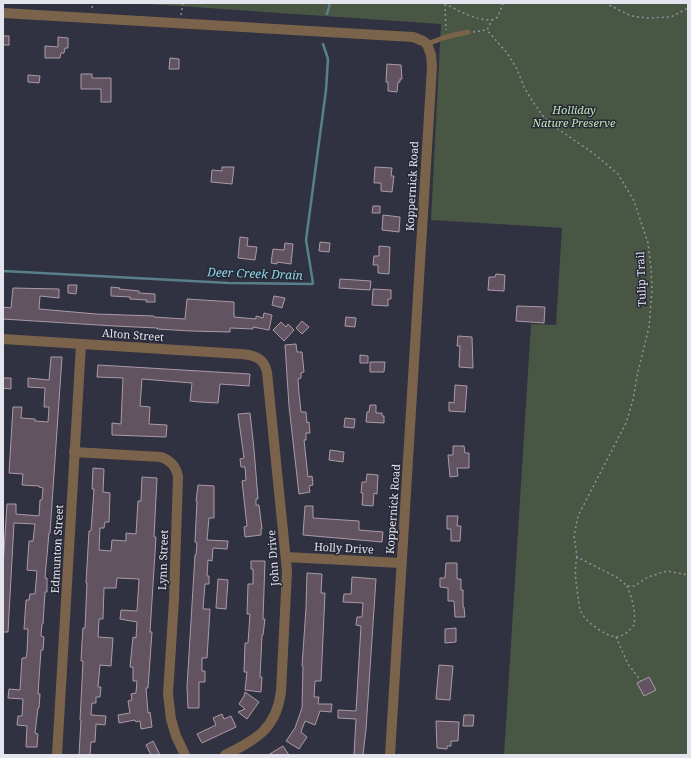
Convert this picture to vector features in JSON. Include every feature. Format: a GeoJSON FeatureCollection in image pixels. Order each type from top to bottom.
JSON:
{"type":"FeatureCollection","features":[{"type":"Feature","properties":{"kind":"street"},"geometry":{"type":"LineString","coordinates":[[3,13],[413,37],[423,41],[426,44]]}},
{"type":"Feature","properties":{"kind":"street","name":"Koppernick Road"},"geometry":{"type":"LineString","coordinates":[[390,755],[416,334],[427,126],[432,66],[430,51],[426,44]]}},
{"type":"Feature","properties":{"kind":"street","name":"Alton Street"},"geometry":{"type":"LineString","coordinates":[[3,339],[240,354],[252,355],[260,360]]}},
{"type":"Feature","properties":{"kind":"street","name":"Edmunton Street"},"geometry":{"type":"LineString","coordinates":[[56,755],[81,344]]}},
{"type":"Feature","properties":{"kind":"street","name":"John Drive"},"geometry":{"type":"LineString","coordinates":[[225,755],[247,744],[260,735],[274,718],[280,701],[288,579],[267,372],[264,364],[260,360]]}},
{"type":"Feature","properties":{"kind":"street","name":"Lynn Street"},"geometry":{"type":"LineString","coordinates":[[74,452],[162,457],[171,462],[176,470],[178,476],[168,694],[171,719],[176,736],[185,755]]}},
{"type":"Feature","properties":{"kind":"street","name":"Holly Drive"},"geometry":{"type":"LineString","coordinates":[[286,556],[401,563]]}},
{"type":"Feature","properties":{"kind":"lane"},"geometry":{"type":"LineString","coordinates":[[426,44],[446,37],[468,32]]}},
{"type":"Feature","properties":{"kind":"path"},"geometry":{"type":"LineString","coordinates":[[181,23],[183,3]]}},
{"type":"Feature","properties":{"kind":"path"},"geometry":{"type":"LineString","coordinates":[[445,3],[464,14],[482,20],[492,20],[498,17],[503,3]]}},
{"type":"Feature","properties":{"kind":"path"},"geometry":{"type":"LineString","coordinates":[[445,3],[446,37]]}},
{"type":"Feature","properties":{"kind":"path"},"geometry":{"type":"LineString","coordinates":[[605,3],[632,16],[648,18],[670,17],[688,8]]}},
{"type":"Feature","properties":{"kind":"path"},"geometry":{"type":"LineString","coordinates":[[468,32],[488,30],[492,20]]}},
{"type":"Feature","properties":{"kind":"path","name":"Tulip Trail"},"geometry":{"type":"LineString","coordinates":[[488,30],[517,69],[524,87],[543,116],[555,128],[593,153],[618,174],[634,201],[648,243],[652,291],[649,327],[637,376],[633,400],[626,423],[578,516],[574,536],[577,557],[575,574],[576,587],[580,612],[585,619],[605,634],[616,637]]}},
{"type":"Feature","properties":{"kind":"path"},"geometry":{"type":"LineString","coordinates":[[577,557],[618,578],[626,586],[630,594],[635,617],[634,625],[622,635],[616,637],[628,664],[641,682]]}},
{"type":"Feature","properties":{"kind":"path"},"geometry":{"type":"LineString","coordinates":[[626,586],[635,586],[648,577],[667,571],[688,575]]}},
{"type":"Feature","properties":{"kind":"green space","name":"Holliday Nature Preserve"},"geometry":{"type":"Polygon","coordinates":[[[134,3],[688,3],[688,755],[504,755],[531,324],[556,325],[562,228],[431,220],[441,24],[134,3]]]}},
{"type":"Feature","properties":{"kind":"building"},"geometry":{"type":"Polygon","coordinates":[[[3,36],[9,36],[9,45],[3,45],[3,36]]]}},
{"type":"Feature","properties":{"kind":"building"},"geometry":{"type":"Polygon","coordinates":[[[58,37],[68,38],[68,48],[65,48],[64,53],[61,53],[60,58],[45,58],[45,46],[58,47],[58,37]]]}},
{"type":"Feature","properties":{"kind":"building"},"geometry":{"type":"Polygon","coordinates":[[[170,58],[179,59],[179,69],[169,69],[170,58]]]}},
{"type":"Feature","properties":{"kind":"building"},"geometry":{"type":"Polygon","coordinates":[[[387,64],[401,65],[402,79],[398,82],[397,92],[388,91],[388,82],[386,82],[387,64]]]}},
{"type":"Feature","properties":{"kind":"building"},"geometry":{"type":"Polygon","coordinates":[[[81,74],[92,74],[92,78],[111,78],[111,102],[101,102],[101,89],[81,89],[81,74]]]}},
{"type":"Feature","properties":{"kind":"building"},"geometry":{"type":"Polygon","coordinates":[[[28,75],[40,76],[39,83],[28,82],[28,75]]]}},
{"type":"Feature","properties":{"kind":"building"},"geometry":{"type":"Polygon","coordinates":[[[222,167],[234,167],[232,184],[211,182],[212,170],[222,171],[222,167]]]}},
{"type":"Feature","properties":{"kind":"building"},"geometry":{"type":"Polygon","coordinates":[[[375,167],[392,168],[391,176],[394,176],[392,192],[381,191],[381,183],[374,183],[375,167]]]}},
{"type":"Feature","properties":{"kind":"building"},"geometry":{"type":"Polygon","coordinates":[[[373,206],[380,206],[380,213],[372,213],[373,206]]]}},
{"type":"Feature","properties":{"kind":"building"},"geometry":{"type":"Polygon","coordinates":[[[383,215],[400,217],[399,232],[382,230],[383,215]]]}},
{"type":"Feature","properties":{"kind":"building"},"geometry":{"type":"Polygon","coordinates":[[[240,237],[248,238],[247,246],[257,247],[255,260],[238,258],[240,237]]]}},
{"type":"Feature","properties":{"kind":"building"},"geometry":{"type":"Polygon","coordinates":[[[320,242],[330,243],[329,252],[319,251],[320,242]]]}},
{"type":"Feature","properties":{"kind":"building"},"geometry":{"type":"Polygon","coordinates":[[[285,243],[293,244],[291,264],[277,262],[277,264],[271,263],[273,249],[284,250],[285,243]]]}},
{"type":"Feature","properties":{"kind":"building"},"geometry":{"type":"Polygon","coordinates":[[[379,246],[390,247],[389,274],[378,273],[378,265],[373,265],[374,256],[379,256],[379,246]]]}},
{"type":"Feature","properties":{"kind":"building"},"geometry":{"type":"Polygon","coordinates":[[[496,274],[505,275],[504,291],[488,290],[489,277],[495,277],[496,274]]]}},
{"type":"Feature","properties":{"kind":"building"},"geometry":{"type":"Polygon","coordinates":[[[340,279],[371,281],[370,290],[339,288],[340,279]]]}},
{"type":"Feature","properties":{"kind":"building"},"geometry":{"type":"Polygon","coordinates":[[[68,285],[77,285],[76,294],[68,293],[68,285]]]}},
{"type":"Feature","properties":{"kind":"building"},"geometry":{"type":"Polygon","coordinates":[[[111,287],[139,291],[139,293],[155,294],[155,302],[130,299],[130,297],[111,296],[111,287]]]}},
{"type":"Feature","properties":{"kind":"building"},"geometry":{"type":"Polygon","coordinates":[[[13,288],[59,289],[59,298],[40,296],[39,309],[185,319],[187,299],[234,302],[234,317],[256,319],[256,316],[263,318],[264,313],[272,315],[269,330],[253,327],[253,329],[230,328],[230,332],[191,331],[3,319],[3,307],[11,308],[13,288]]]}},
{"type":"Feature","properties":{"kind":"building"},"geometry":{"type":"Polygon","coordinates":[[[373,289],[391,290],[391,299],[388,299],[388,306],[372,305],[373,289]]]}},
{"type":"Feature","properties":{"kind":"building"},"geometry":{"type":"Polygon","coordinates":[[[274,296],[285,298],[282,308],[272,305],[274,296]]]}},
{"type":"Feature","properties":{"kind":"building"},"geometry":{"type":"Polygon","coordinates":[[[517,306],[545,307],[544,323],[516,321],[517,306]]]}},
{"type":"Feature","properties":{"kind":"building"},"geometry":{"type":"Polygon","coordinates":[[[346,317],[356,318],[355,327],[345,326],[346,317]]]}},
{"type":"Feature","properties":{"kind":"building"},"geometry":{"type":"Polygon","coordinates":[[[302,321],[309,327],[302,334],[296,328],[302,321]]]}},
{"type":"Feature","properties":{"kind":"building"},"geometry":{"type":"Polygon","coordinates":[[[281,322],[286,327],[288,324],[294,330],[284,341],[273,330],[281,322]]]}},
{"type":"Feature","properties":{"kind":"building"},"geometry":{"type":"Polygon","coordinates":[[[458,336],[472,337],[473,368],[459,367],[460,346],[457,346],[458,336]]]}},
{"type":"Feature","properties":{"kind":"building"},"geometry":{"type":"Polygon","coordinates":[[[296,344],[297,352],[302,352],[304,372],[301,373],[301,378],[298,379],[299,393],[301,412],[306,412],[307,423],[309,422],[310,433],[306,433],[306,440],[304,440],[308,477],[312,476],[313,485],[309,486],[310,492],[299,494],[289,406],[285,345],[296,344]]]}},
{"type":"Feature","properties":{"kind":"building"},"geometry":{"type":"Polygon","coordinates":[[[360,355],[368,356],[368,363],[360,363],[360,355]]]}},
{"type":"Feature","properties":{"kind":"building"},"geometry":{"type":"Polygon","coordinates":[[[51,357],[62,357],[50,533],[45,578],[47,578],[47,592],[45,592],[41,636],[44,637],[43,650],[41,650],[38,694],[40,694],[39,708],[35,733],[38,734],[37,747],[26,747],[27,726],[17,725],[18,716],[22,716],[23,699],[8,698],[9,689],[20,690],[22,658],[26,658],[27,652],[28,629],[24,629],[26,600],[29,600],[30,594],[35,594],[37,571],[27,570],[29,541],[33,541],[35,524],[14,523],[8,632],[3,632],[3,566],[7,504],[16,504],[16,514],[39,516],[40,500],[42,500],[43,488],[39,486],[22,485],[23,474],[9,473],[13,407],[22,407],[21,418],[48,422],[49,407],[44,407],[45,388],[28,387],[28,378],[49,380],[51,357]]]}},
{"type":"Feature","properties":{"kind":"building"},"geometry":{"type":"Polygon","coordinates":[[[370,362],[385,362],[384,372],[370,372],[370,362]]]}},
{"type":"Feature","properties":{"kind":"building"},"geometry":{"type":"Polygon","coordinates":[[[98,365],[250,374],[249,386],[220,384],[218,403],[199,402],[190,401],[192,383],[142,379],[140,406],[150,407],[149,424],[167,425],[166,437],[112,435],[112,423],[121,424],[123,378],[97,377],[98,365]]]}},
{"type":"Feature","properties":{"kind":"building"},"geometry":{"type":"Polygon","coordinates":[[[3,378],[11,378],[11,389],[3,388],[3,378]]]}},
{"type":"Feature","properties":{"kind":"building"},"geometry":{"type":"Polygon","coordinates":[[[455,385],[467,386],[465,412],[449,411],[449,402],[454,403],[455,385]]]}},
{"type":"Feature","properties":{"kind":"building"},"geometry":{"type":"Polygon","coordinates":[[[370,405],[376,405],[376,413],[382,413],[382,416],[384,416],[384,423],[366,422],[367,412],[369,412],[370,405]]]}},
{"type":"Feature","properties":{"kind":"building"},"geometry":{"type":"Polygon","coordinates":[[[250,413],[258,499],[256,499],[256,505],[259,505],[262,529],[261,535],[245,537],[244,527],[247,526],[242,481],[246,480],[245,467],[241,467],[240,459],[244,458],[238,414],[250,413]]]}},
{"type":"Feature","properties":{"kind":"building"},"geometry":{"type":"Polygon","coordinates":[[[345,418],[355,419],[354,428],[344,427],[345,418]]]}},
{"type":"Feature","properties":{"kind":"building"},"geometry":{"type":"Polygon","coordinates":[[[453,446],[464,446],[465,453],[469,453],[469,468],[457,468],[458,476],[450,477],[448,455],[453,455],[453,446]]]}},
{"type":"Feature","properties":{"kind":"building"},"geometry":{"type":"Polygon","coordinates":[[[330,450],[344,452],[343,462],[329,460],[330,450]]]}},
{"type":"Feature","properties":{"kind":"building"},"geometry":{"type":"Polygon","coordinates":[[[93,468],[104,469],[103,492],[110,493],[109,522],[105,522],[104,528],[100,528],[99,550],[111,551],[112,540],[126,541],[126,533],[136,534],[138,501],[141,501],[142,477],[157,478],[154,537],[156,537],[150,632],[152,632],[148,688],[146,688],[148,713],[150,712],[152,727],[141,729],[140,721],[136,722],[135,720],[119,723],[118,715],[130,713],[128,701],[132,700],[131,694],[136,693],[137,681],[133,681],[133,667],[130,667],[133,637],[136,638],[137,622],[120,619],[121,610],[137,611],[139,579],[117,578],[116,588],[104,588],[103,619],[99,619],[98,637],[113,638],[111,666],[100,665],[98,687],[101,687],[100,697],[96,697],[96,703],[92,703],[91,715],[106,716],[105,725],[96,724],[95,742],[91,742],[90,755],[79,755],[83,661],[81,661],[83,628],[85,628],[89,531],[91,531],[94,489],[92,489],[93,468]]]}},
{"type":"Feature","properties":{"kind":"building"},"geometry":{"type":"Polygon","coordinates":[[[367,474],[378,475],[377,494],[374,493],[373,506],[362,505],[362,482],[366,482],[367,474]]]}},
{"type":"Feature","properties":{"kind":"building"},"geometry":{"type":"Polygon","coordinates":[[[198,485],[214,486],[214,518],[209,518],[207,540],[228,541],[227,549],[213,548],[212,561],[208,560],[207,576],[209,576],[209,584],[205,584],[203,609],[210,609],[207,658],[202,658],[202,671],[205,671],[205,682],[199,682],[199,708],[188,708],[187,687],[197,543],[195,542],[198,485]]]}},
{"type":"Feature","properties":{"kind":"building"},"geometry":{"type":"Polygon","coordinates":[[[305,506],[313,506],[313,518],[359,521],[359,530],[383,532],[382,542],[303,535],[305,506]]]}},
{"type":"Feature","properties":{"kind":"building"},"geometry":{"type":"Polygon","coordinates":[[[447,516],[458,516],[457,526],[461,526],[460,541],[451,541],[451,529],[447,529],[447,516]]]}},
{"type":"Feature","properties":{"kind":"building"},"geometry":{"type":"Polygon","coordinates":[[[251,561],[265,561],[263,619],[265,619],[262,635],[260,677],[262,677],[261,692],[245,690],[247,672],[244,672],[245,643],[248,643],[250,614],[247,614],[248,584],[253,584],[253,569],[251,569],[251,561]]]}},
{"type":"Feature","properties":{"kind":"building"},"geometry":{"type":"Polygon","coordinates":[[[446,563],[457,563],[457,579],[461,579],[465,617],[455,617],[454,601],[448,601],[448,588],[440,587],[440,578],[445,578],[446,563]]]}},
{"type":"Feature","properties":{"kind":"building"},"geometry":{"type":"Polygon","coordinates":[[[307,573],[322,574],[321,593],[325,593],[321,681],[315,681],[314,697],[319,697],[318,704],[332,704],[331,712],[320,711],[315,725],[305,721],[301,732],[307,737],[299,749],[286,741],[295,728],[302,708],[302,666],[307,573]]]}},
{"type":"Feature","properties":{"kind":"building"},"geometry":{"type":"Polygon","coordinates":[[[352,577],[376,579],[363,755],[354,755],[356,719],[338,718],[338,710],[356,711],[361,626],[356,625],[357,617],[362,617],[363,603],[343,602],[344,594],[351,594],[352,577]]]}},
{"type":"Feature","properties":{"kind":"building"},"geometry":{"type":"Polygon","coordinates":[[[218,579],[228,580],[226,609],[216,608],[218,579]]]}},
{"type":"Feature","properties":{"kind":"building"},"geometry":{"type":"Polygon","coordinates":[[[456,628],[456,642],[445,643],[445,629],[456,628]]]}},
{"type":"Feature","properties":{"kind":"building"},"geometry":{"type":"Polygon","coordinates":[[[439,665],[453,666],[450,700],[436,699],[439,665]]]}},
{"type":"Feature","properties":{"kind":"building"},"geometry":{"type":"Polygon","coordinates":[[[649,677],[656,690],[644,696],[637,683],[649,677]]]}},
{"type":"Feature","properties":{"kind":"building"},"geometry":{"type":"Polygon","coordinates":[[[245,692],[259,702],[247,719],[238,712],[245,709],[239,704],[245,692]]]}},
{"type":"Feature","properties":{"kind":"building"},"geometry":{"type":"Polygon","coordinates":[[[222,714],[224,719],[231,716],[236,727],[202,743],[197,734],[216,725],[213,718],[222,714]]]}},
{"type":"Feature","properties":{"kind":"building"},"geometry":{"type":"Polygon","coordinates":[[[464,715],[474,715],[473,726],[463,726],[464,715]]]}},
{"type":"Feature","properties":{"kind":"building"},"geometry":{"type":"Polygon","coordinates":[[[436,721],[459,722],[458,741],[451,741],[451,746],[447,746],[447,749],[437,748],[436,721]]]}},
{"type":"Feature","properties":{"kind":"building"},"geometry":{"type":"Polygon","coordinates":[[[153,741],[160,755],[151,755],[146,745],[153,741]]]}},
{"type":"Feature","properties":{"kind":"building"},"geometry":{"type":"Polygon","coordinates":[[[283,746],[289,755],[268,755],[283,746]]]}},
{"type":"Feature","properties":{"kind":"waterway","name":"Deer Creek Drain"},"geometry":{"type":"LineString","coordinates":[[327,14],[330,3]]}},
{"type":"Feature","properties":{"kind":"waterway","name":"Deer Creek Drain"},"geometry":{"type":"LineString","coordinates":[[3,271],[229,283],[312,284],[306,240],[326,90],[328,59],[323,44]]}}]}
